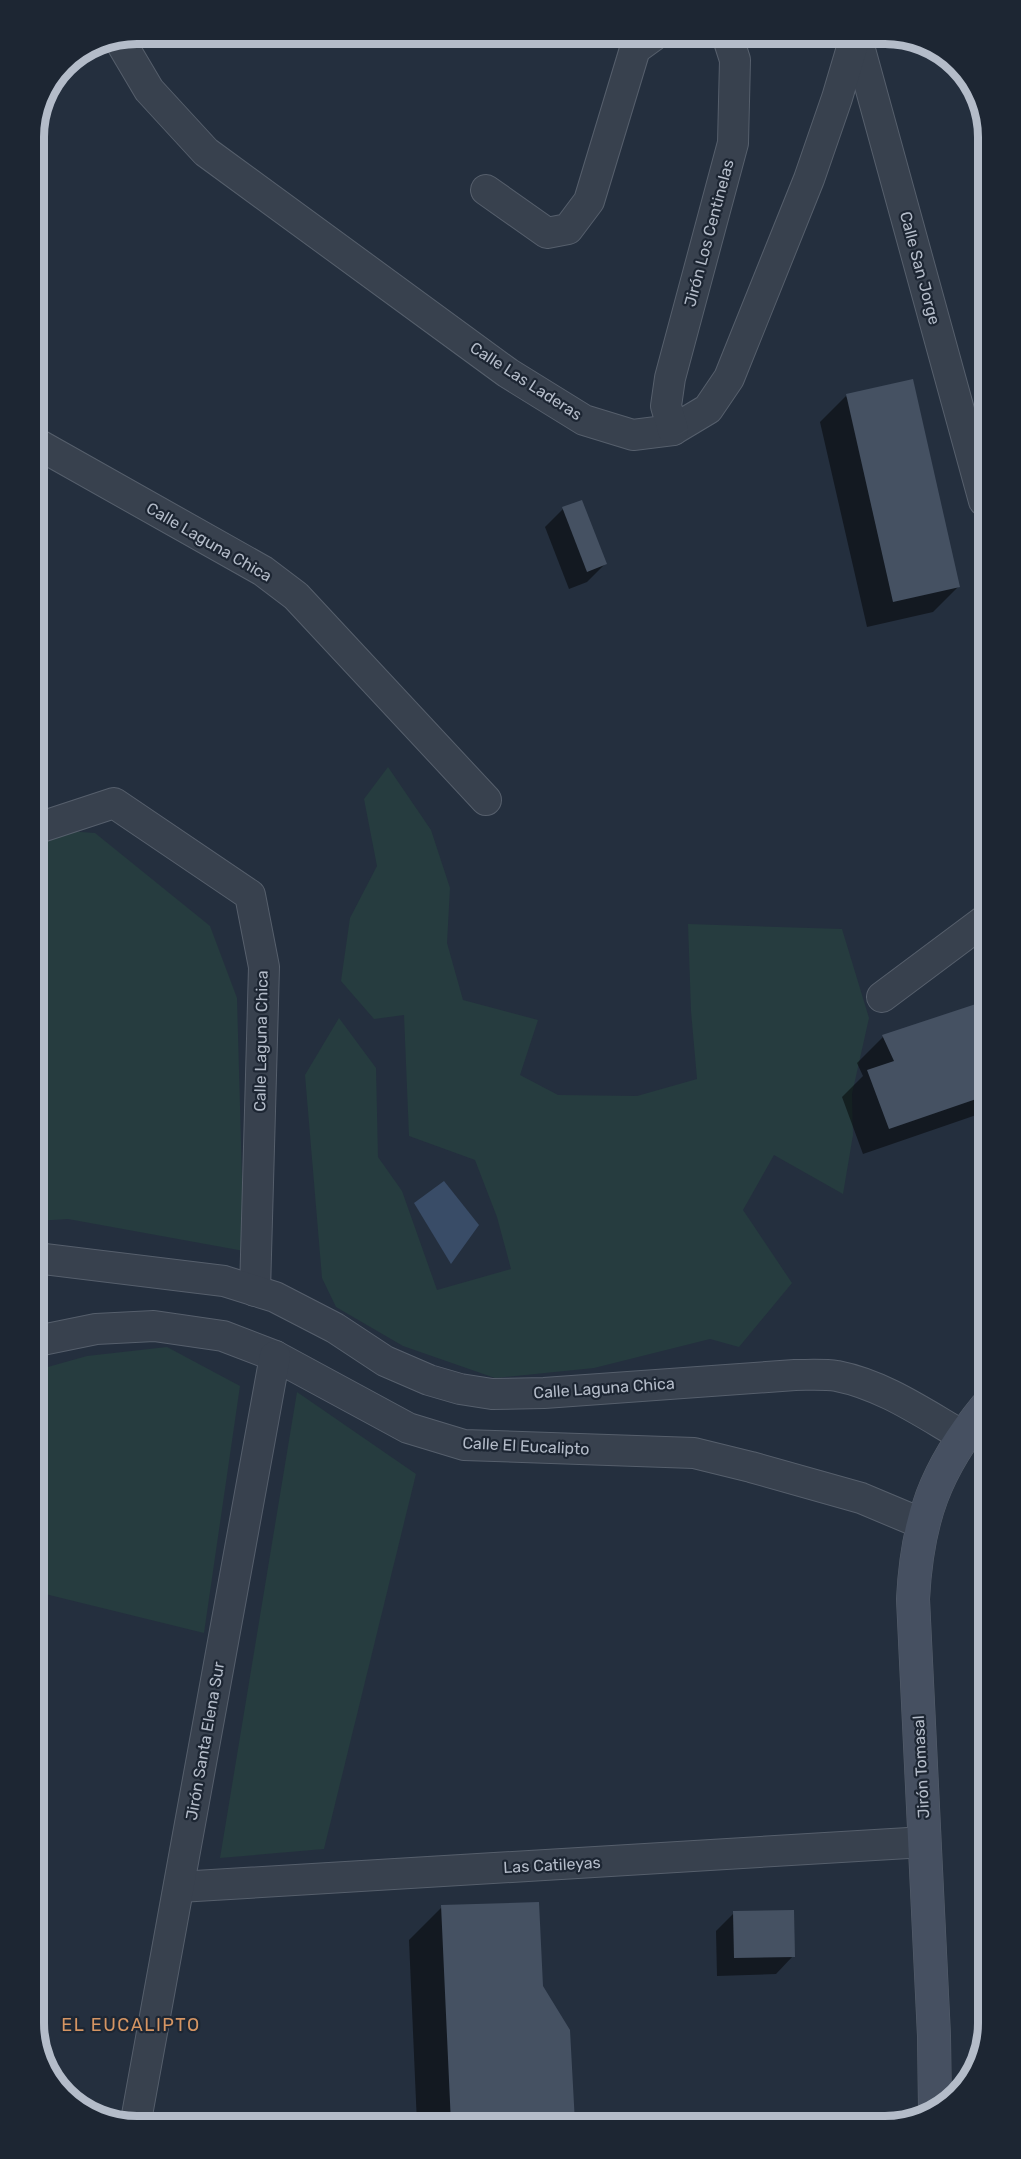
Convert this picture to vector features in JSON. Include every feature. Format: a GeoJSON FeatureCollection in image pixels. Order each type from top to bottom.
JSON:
{"type":"FeatureCollection","features":[{"type":"Feature","properties":{"kind":"street"},"geometry":{"type":"LineString","coordinates":[[486,189],[547,233],[568,229],[589,201],[635,49],[642,44]]}},
{"type":"Feature","properties":{"kind":"street","name":"Jirón Los Centinelas"},"geometry":{"type":"LineString","coordinates":[[672,430],[666,406],[670,378],[733,143],[735,60],[730,44]]}},
{"type":"Feature","properties":{"kind":"street","name":"Calle Las Laderas"},"geometry":{"type":"LineString","coordinates":[[123,45],[148,90],[206,152],[508,373],[584,420],[633,435],[672,430],[708,409],[729,378],[809,179],[853,44]]}},
{"type":"Feature","properties":{"kind":"street","name":"Calle San Jorge"},"geometry":{"type":"LineString","coordinates":[[859,44],[978,479]]}},
{"type":"Feature","properties":{"kind":"street","name":"Calle Laguna Chica"},"geometry":{"type":"LineString","coordinates":[[44,448],[263,571],[296,596],[486,800]]}},
{"type":"Feature","properties":{"kind":"street","name":"Calle Laguna Chica"},"geometry":{"type":"LineString","coordinates":[[44,826],[114,803],[250,895],[264,968],[255,1291]]}},
{"type":"Feature","properties":{"kind":"street"},"geometry":{"type":"LineString","coordinates":[[882,997],[978,925]]}},
{"type":"Feature","properties":{"kind":"street","name":"Calle Laguna Chica"},"geometry":{"type":"LineString","coordinates":[[44,1259],[224,1281],[275,1297],[335,1328],[385,1361],[429,1380],[460,1389],[492,1394],[544,1393],[795,1375],[835,1376],[861,1382],[895,1397],[963,1436]]}},
{"type":"Feature","properties":{"kind":"street","name":"Calle El Eucalipto"},"geometry":{"type":"LineString","coordinates":[[44,1340],[96,1329],[154,1326],[223,1336],[275,1356],[408,1428],[464,1445],[694,1453],[861,1498],[923,1524]]}},
{"type":"Feature","properties":{"kind":"street","name":"Jirón Santa Elena Sur"},"geometry":{"type":"LineString","coordinates":[[137,2115],[275,1356]]}},
{"type":"Feature","properties":{"kind":"street","name":"Jirón Tomasal"},"geometry":{"type":"LineString","coordinates":[[935,2100],[913,1599],[915,1561],[923,1524],[939,1478],[963,1436],[978,1417]]}},
{"type":"Feature","properties":{"kind":"street","name":"Las Catileyas"},"geometry":{"type":"LineString","coordinates":[[178,1887],[925,1842]]}},
{"type":"Feature","properties":{"kind":"green space"},"geometry":{"type":"Polygon","coordinates":[[[388,767],[431,830],[450,888],[447,943],[463,1000],[538,1020],[520,1075],[558,1095],[637,1096],[697,1079],[691,1011],[688,924],[842,929],[869,1018],[852,1094],[853,1135],[843,1194],[774,1155],[743,1210],[792,1283],[739,1347],[710,1339],[594,1368],[495,1378],[403,1346],[336,1307],[322,1278],[305,1075],[339,1018],[376,1068],[378,1157],[402,1191],[437,1290],[511,1269],[497,1217],[475,1160],[409,1136],[404,1015],[374,1019],[341,981],[350,918],[377,866],[364,799],[388,767]]]}},
{"type":"Feature","properties":{"kind":"green space"},"geometry":{"type":"Polygon","coordinates":[[[66,831],[95,833],[210,926],[237,998],[244,1251],[68,1219],[44,1220],[44,841],[66,831]]]}},
{"type":"Feature","properties":{"kind":"green space"},"geometry":{"type":"Polygon","coordinates":[[[167,1347],[240,1386],[204,1633],[44,1594],[44,1368],[87,1356],[167,1347]]]}},
{"type":"Feature","properties":{"kind":"green space"},"geometry":{"type":"Polygon","coordinates":[[[297,1392],[416,1474],[324,1849],[220,1858],[297,1392]]]}},
{"type":"Feature","properties":{"kind":"water"},"geometry":{"type":"Polygon","coordinates":[[[444,1181],[479,1225],[451,1264],[414,1203],[444,1181]]]}},
{"type":"Feature","properties":{"kind":"building"},"geometry":{"type":"Polygon","coordinates":[[[913,379],[960,587],[893,602],[846,394],[913,379]]]}},
{"type":"Feature","properties":{"kind":"building"},"geometry":{"type":"Polygon","coordinates":[[[582,500],[607,564],[587,572],[562,507],[582,500]]]}},
{"type":"Feature","properties":{"kind":"building"},"geometry":{"type":"Polygon","coordinates":[[[978,1003],[978,1098],[889,1129],[867,1070],[894,1061],[882,1035],[978,1003]]]}},
{"type":"Feature","properties":{"kind":"building"},"geometry":{"type":"Polygon","coordinates":[[[539,1902],[543,1986],[570,2030],[575,2116],[451,2115],[441,1905],[539,1902]]]}},
{"type":"Feature","properties":{"kind":"building"},"geometry":{"type":"Polygon","coordinates":[[[794,1910],[795,1957],[734,1958],[733,1911],[794,1910]]]}},
{"type":"Feature","properties":{"kind":"district","name":"EL EUCALIPTO"},"geometry":{"type":"Point","coordinates":[131,2025]}}]}
